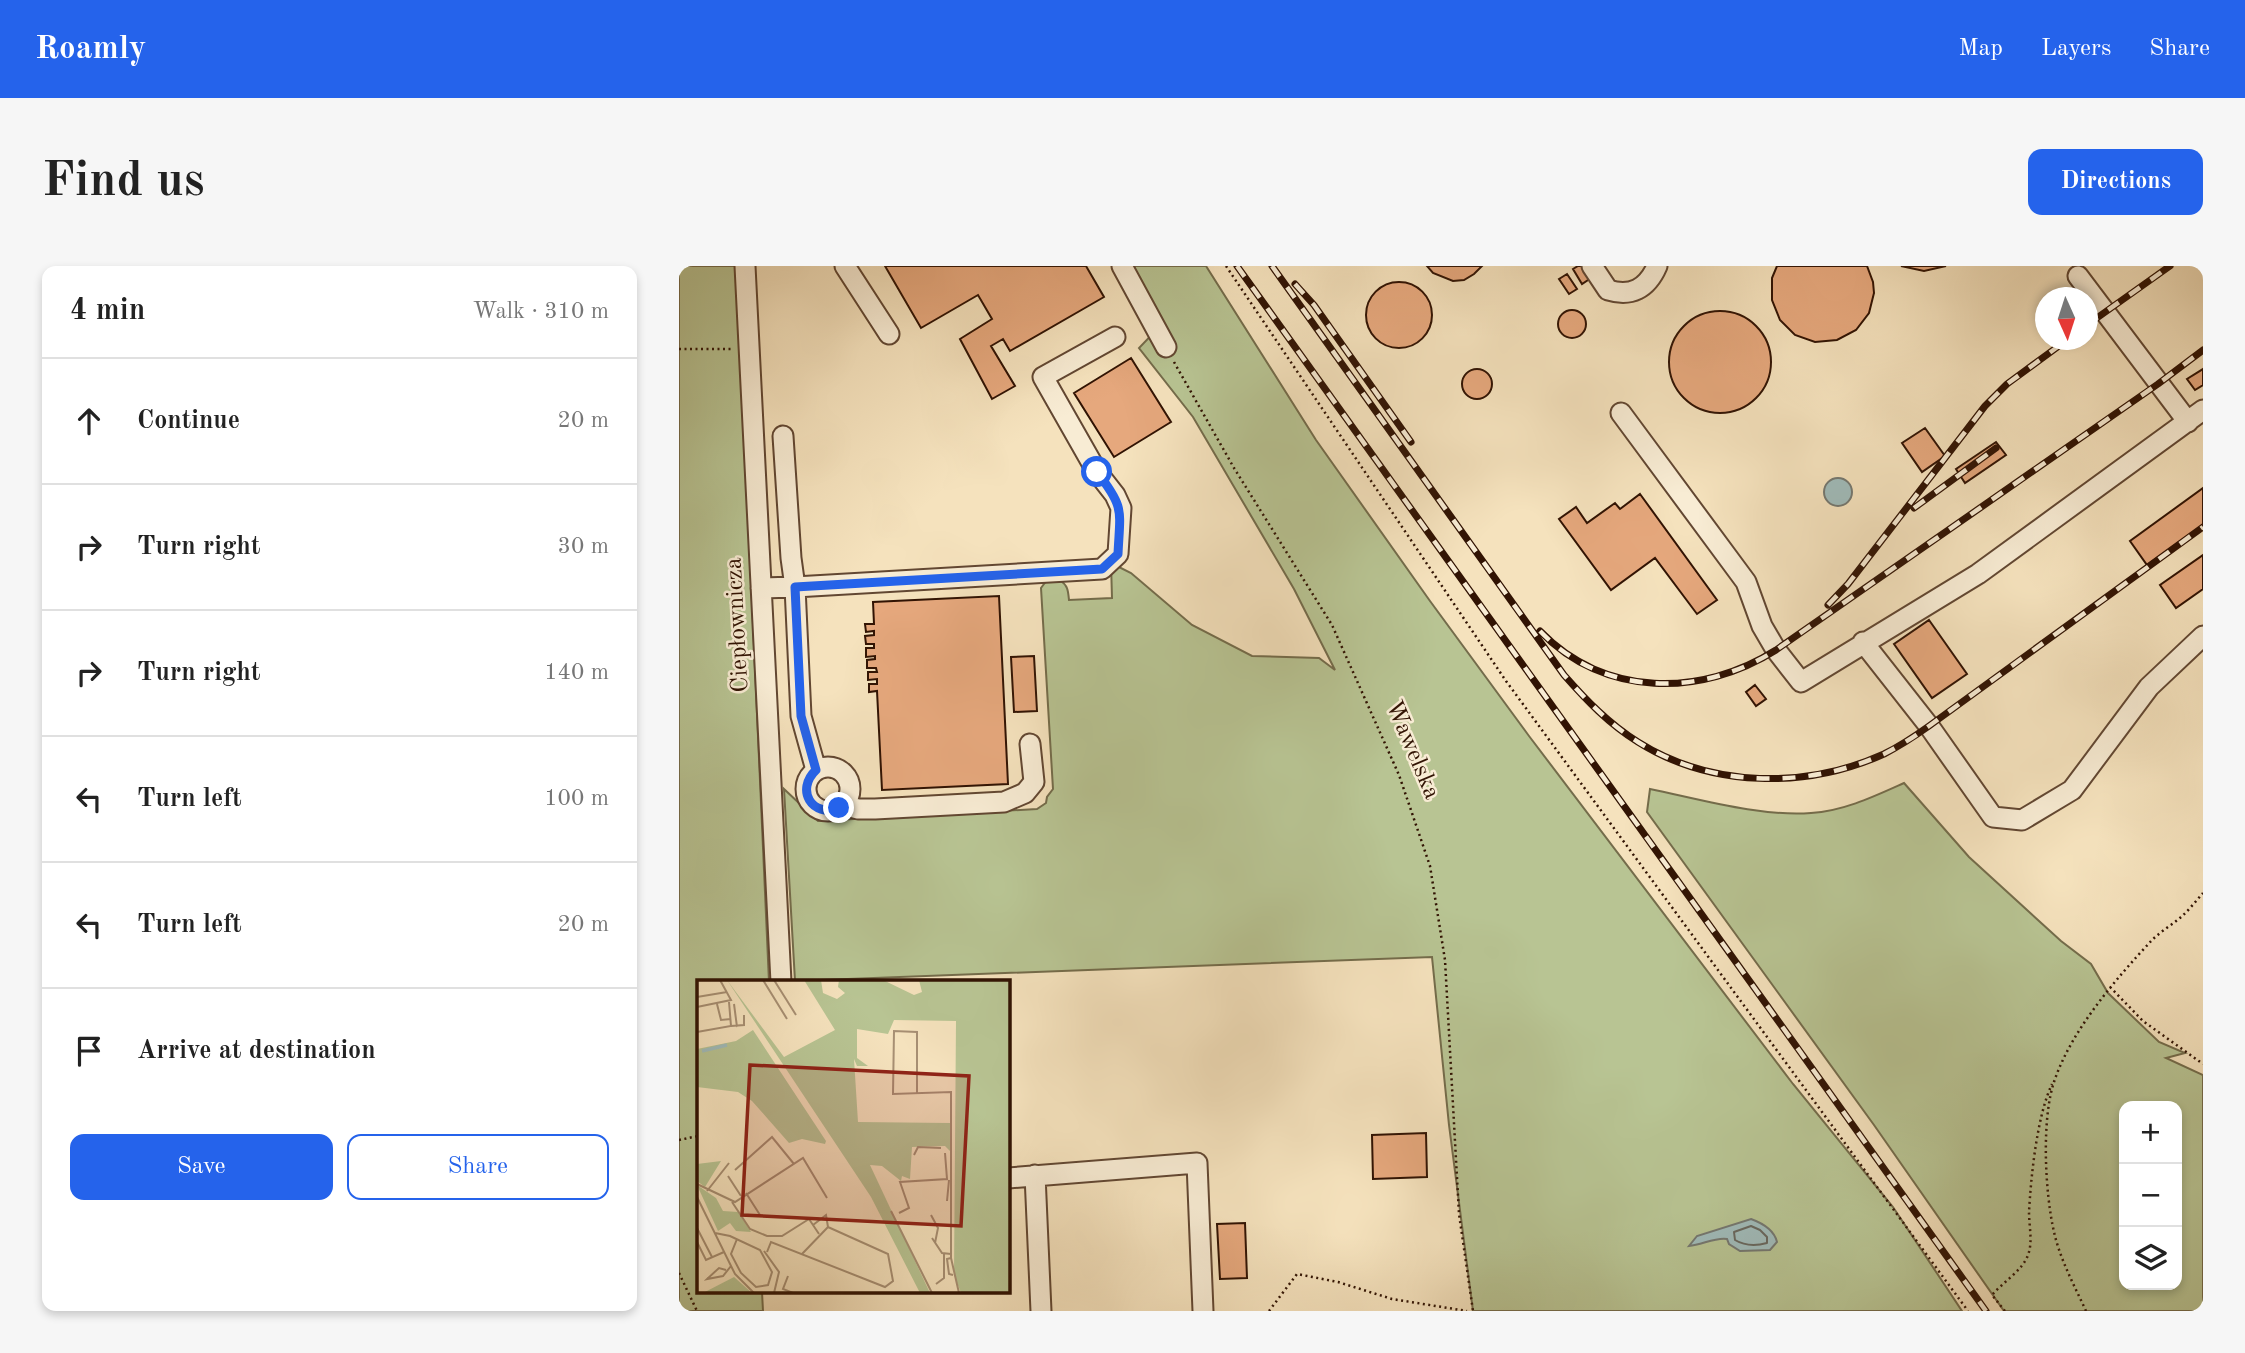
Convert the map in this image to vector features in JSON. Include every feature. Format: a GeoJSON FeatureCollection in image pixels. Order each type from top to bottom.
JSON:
{"type":"FeatureCollection","features":[{"type":"Feature","properties":{"kind":"lane","name":"Ciepłownicza"},"geometry":{"type":"LineString","coordinates":[[745,266],[781,980]]}},
{"type":"Feature","properties":{"kind":"lane"},"geometry":{"type":"LineString","coordinates":[[845,266],[889,334]]}},
{"type":"Feature","properties":{"kind":"lane"},"geometry":{"type":"LineString","coordinates":[[1122,266],[1166,347]]}},
{"type":"Feature","properties":{"kind":"lane"},"geometry":{"type":"LineString","coordinates":[[1593,266],[1596,275],[1608,290],[1619,293],[1635,292],[1644,286],[1657,266]]}},
{"type":"Feature","properties":{"kind":"lane"},"geometry":{"type":"LineString","coordinates":[[1621,413],[1746,582],[1762,626],[1776,650],[1801,682],[1977,574],[2195,416],[2078,276]]}},
{"type":"Feature","properties":{"kind":"lane"},"geometry":{"type":"LineString","coordinates":[[761,588],[1102,569],[1118,554],[1121,508],[1115,495],[1097,472],[1043,377],[1115,337]]}},
{"type":"Feature","properties":{"kind":"lane"},"geometry":{"type":"LineString","coordinates":[[783,436],[795,587],[801,716],[816,770]]}},
{"type":"Feature","properties":{"kind":"lane"},"geometry":{"type":"LineString","coordinates":[[1863,642],[1929,726],[1993,817],[2022,820],[2072,790],[2149,687],[2203,636]]}},
{"type":"Feature","properties":{"kind":"lane"},"geometry":{"type":"LineString","coordinates":[[843,805],[858,809],[875,809],[1004,802],[1025,793],[1034,782],[1030,744]]}},
{"type":"Feature","properties":{"kind":"lane"},"geometry":{"type":"LineString","coordinates":[[831,767],[844,774],[849,782],[850,792],[843,805],[835,810],[825,811],[812,804],[807,796],[806,786],[816,770],[831,767]]}},
{"type":"Feature","properties":{"kind":"lane"},"geometry":{"type":"LineString","coordinates":[[1010,1178],[1197,1163],[1203,1311]]}},
{"type":"Feature","properties":{"kind":"lane"},"geometry":{"type":"LineString","coordinates":[[1035,1175],[1041,1311]]}},
{"type":"Feature","properties":{"kind":"path"},"geometry":{"type":"LineString","coordinates":[[1226,266],[1506,681],[1968,1311]]}},
{"type":"Feature","properties":{"kind":"path","name":"Wawelska"},"geometry":{"type":"LineString","coordinates":[[1166,347],[1234,468],[1332,625],[1399,775],[1430,866],[1445,960],[1459,1214],[1473,1311]]}},
{"type":"Feature","properties":{"kind":"path"},"geometry":{"type":"LineString","coordinates":[[679,349],[749,349]]}},
{"type":"Feature","properties":{"kind":"path"},"geometry":{"type":"LineString","coordinates":[[2005,1311],[1992,1295],[2024,1263],[2029,1252],[2030,1194],[2035,1151],[2045,1099],[2054,1079],[2073,1042],[2110,987],[2155,936],[2182,916],[2203,893]]}},
{"type":"Feature","properties":{"kind":"path"},"geometry":{"type":"LineString","coordinates":[[2110,987],[2143,1021],[2203,1064]]}},
{"type":"Feature","properties":{"kind":"path"},"geometry":{"type":"LineString","coordinates":[[2054,1079],[2046,1128],[2050,1213],[2063,1260],[2085,1311]]}},
{"type":"Feature","properties":{"kind":"path"},"geometry":{"type":"LineString","coordinates":[[679,1140],[697,1136]]}},
{"type":"Feature","properties":{"kind":"path"},"geometry":{"type":"LineString","coordinates":[[679,1273],[697,1311]]}},
{"type":"Feature","properties":{"kind":"path"},"geometry":{"type":"LineString","coordinates":[[1269,1311],[1297,1274],[1338,1282],[1392,1299],[1467,1311]]}},
{"type":"Feature","properties":{"kind":"green space"},"geometry":{"type":"Polygon","coordinates":[[[679,266],[737,266],[769,980],[697,980],[697,1294],[762,1294],[763,1311],[679,1311],[679,266]]]}},
{"type":"Feature","properties":{"kind":"green space"},"geometry":{"type":"Polygon","coordinates":[[[1130,266],[1206,266],[1316,440],[1430,601],[1793,1084],[1893,1207],[1962,1311],[1473,1311],[1449,1125],[1432,957],[795,980],[784,789],[818,821],[1037,809],[1046,803],[1053,789],[1041,588],[1047,580],[1063,582],[1069,600],[1112,598],[1111,563],[1131,573],[1192,625],[1252,656],[1319,658],[1335,670],[1294,589],[1193,417],[1139,348],[1162,324],[1130,266]]]}},
{"type":"Feature","properties":{"kind":"green space"},"geometry":{"type":"Polygon","coordinates":[[[1904,783],[1969,857],[2061,941],[2091,964],[2108,993],[2159,1042],[2185,1053],[2166,1058],[2203,1075],[2203,1311],[2004,1311],[1874,1125],[1647,812],[1650,789],[1730,806],[1792,814],[1823,812],[1859,802],[1904,783]]]}},
{"type":"Feature","properties":{"kind":"water"},"geometry":{"type":"Polygon","coordinates":[[[1838,478],[1848,482],[1852,492],[1848,502],[1838,506],[1828,502],[1824,492],[1828,482],[1838,478]]]}},
{"type":"Feature","properties":{"kind":"water"},"geometry":{"type":"Polygon","coordinates":[[[1751,1219],[1773,1233],[1777,1242],[1770,1250],[1740,1251],[1729,1244],[1727,1239],[1689,1246],[1697,1236],[1751,1219]]]}},
{"type":"Feature","properties":{"kind":"building"},"geometry":{"type":"Polygon","coordinates":[[[885,266],[1086,266],[1104,297],[1010,351],[1003,339],[991,346],[1015,386],[992,399],[960,339],[992,319],[978,295],[921,328],[885,266]]]}},
{"type":"Feature","properties":{"kind":"building"},"geometry":{"type":"Polygon","coordinates":[[[1427,266],[1482,266],[1464,280],[1453,281],[1433,273],[1427,266]]]}},
{"type":"Feature","properties":{"kind":"building"},"geometry":{"type":"Polygon","coordinates":[[[1584,266],[1591,278],[1582,284],[1573,269],[1584,266]]]}},
{"type":"Feature","properties":{"kind":"building"},"geometry":{"type":"Polygon","coordinates":[[[1777,266],[1867,266],[1874,293],[1869,313],[1856,330],[1837,340],[1815,342],[1795,335],[1780,320],[1772,300],[1772,278],[1777,266]]]}},
{"type":"Feature","properties":{"kind":"building"},"geometry":{"type":"Polygon","coordinates":[[[1901,266],[1946,266],[1924,271],[1901,266]]]}},
{"type":"Feature","properties":{"kind":"building"},"geometry":{"type":"Polygon","coordinates":[[[1567,274],[1577,289],[1569,294],[1559,279],[1567,274]]]}},
{"type":"Feature","properties":{"kind":"building"},"geometry":{"type":"Polygon","coordinates":[[[1393,282],[1405,282],[1417,287],[1427,297],[1432,315],[1430,328],[1417,343],[1405,348],[1393,348],[1381,343],[1371,333],[1366,321],[1366,309],[1371,297],[1381,287],[1393,282]]]}},
{"type":"Feature","properties":{"kind":"building"},"geometry":{"type":"Polygon","coordinates":[[[1572,310],[1582,314],[1586,324],[1582,334],[1572,338],[1562,334],[1558,324],[1562,314],[1572,310]]]}},
{"type":"Feature","properties":{"kind":"building"},"geometry":{"type":"Polygon","coordinates":[[[1720,311],[1749,319],[1763,333],[1771,362],[1763,391],[1749,405],[1720,413],[1691,405],[1677,391],[1669,362],[1677,333],[1691,319],[1720,311]]]}},
{"type":"Feature","properties":{"kind":"building"},"geometry":{"type":"Polygon","coordinates":[[[1131,358],[1171,422],[1114,457],[1074,393],[1131,358]]]}},
{"type":"Feature","properties":{"kind":"building"},"geometry":{"type":"Polygon","coordinates":[[[1477,369],[1488,373],[1492,384],[1488,395],[1477,399],[1466,395],[1462,384],[1466,373],[1477,369]]]}},
{"type":"Feature","properties":{"kind":"building"},"geometry":{"type":"Polygon","coordinates":[[[2203,369],[2203,385],[2195,390],[2187,379],[2203,369]]]}},
{"type":"Feature","properties":{"kind":"building"},"geometry":{"type":"Polygon","coordinates":[[[1925,428],[1945,456],[1922,472],[1902,443],[1925,428]]]}},
{"type":"Feature","properties":{"kind":"building"},"geometry":{"type":"Polygon","coordinates":[[[1996,442],[2006,455],[1965,483],[1956,469],[1996,442]]]}},
{"type":"Feature","properties":{"kind":"building"},"geometry":{"type":"Polygon","coordinates":[[[2203,488],[2203,525],[2147,565],[2130,541],[2203,488]]]}},
{"type":"Feature","properties":{"kind":"building"},"geometry":{"type":"Polygon","coordinates":[[[1640,494],[1717,600],[1697,614],[1655,558],[1611,590],[1559,519],[1576,507],[1587,523],[1615,503],[1620,509],[1640,494]]]}},
{"type":"Feature","properties":{"kind":"building"},"geometry":{"type":"Polygon","coordinates":[[[2203,555],[2203,589],[2176,608],[2160,585],[2203,555]]]}},
{"type":"Feature","properties":{"kind":"building"},"geometry":{"type":"Polygon","coordinates":[[[999,596],[1008,784],[882,790],[877,691],[869,692],[869,684],[877,684],[877,679],[868,680],[868,672],[877,672],[876,668],[867,668],[867,660],[875,659],[875,656],[866,657],[866,648],[874,648],[874,644],[866,644],[865,636],[874,635],[874,631],[866,632],[865,624],[874,624],[873,602],[999,596]]]}},
{"type":"Feature","properties":{"kind":"building"},"geometry":{"type":"Polygon","coordinates":[[[1929,620],[1967,674],[1932,698],[1894,644],[1929,620]]]}},
{"type":"Feature","properties":{"kind":"building"},"geometry":{"type":"Polygon","coordinates":[[[1034,656],[1037,711],[1014,712],[1011,657],[1034,656]]]}},
{"type":"Feature","properties":{"kind":"building"},"geometry":{"type":"Polygon","coordinates":[[[1755,685],[1766,699],[1756,706],[1746,692],[1755,685]]]}},
{"type":"Feature","properties":{"kind":"building"},"geometry":{"type":"Polygon","coordinates":[[[1426,1133],[1427,1177],[1373,1179],[1372,1135],[1426,1133]]]}},
{"type":"Feature","properties":{"kind":"building"},"geometry":{"type":"Polygon","coordinates":[[[1245,1223],[1247,1278],[1220,1279],[1217,1224],[1245,1223]]]}},
{"type":"Feature","properties":{"kind":"railway"},"geometry":{"type":"LineString","coordinates":[[1237,266],[1986,1311]]}},
{"type":"Feature","properties":{"kind":"railway"},"geometry":{"type":"LineString","coordinates":[[1272,266],[1564,675],[1598,711],[1627,735],[1666,757],[1696,768],[1728,775],[1792,778],[1854,765],[1884,754],[1929,726],[2203,527]]}},
{"type":"Feature","properties":{"kind":"railway"},"geometry":{"type":"LineString","coordinates":[[2098,317],[2170,266]]}},
{"type":"Feature","properties":{"kind":"railway"},"geometry":{"type":"LineString","coordinates":[[1295,284],[1314,305],[1411,442]]}},
{"type":"Feature","properties":{"kind":"railway"},"geometry":{"type":"LineString","coordinates":[[1828,605],[1848,584],[1985,406],[2007,384],[2053,350]]}},
{"type":"Feature","properties":{"kind":"railway"},"geometry":{"type":"LineString","coordinates":[[1540,631],[1565,653],[1593,669],[1623,679],[1654,683],[1686,682],[1717,676],[1747,665],[1776,650],[2203,350]]}},
{"type":"Feature","properties":{"kind":"railway"},"geometry":{"type":"LineString","coordinates":[[1914,508],[1996,448]]}},
{"type":"Feature","properties":{"kind":"route"},"geometry":{"type":"LineString","coordinates":[[839,808],[820,810],[809,800],[806,791],[808,781],[816,770],[801,716],[795,587],[1102,569],[1118,554],[1121,508],[1115,495],[1097,472]]}}]}
